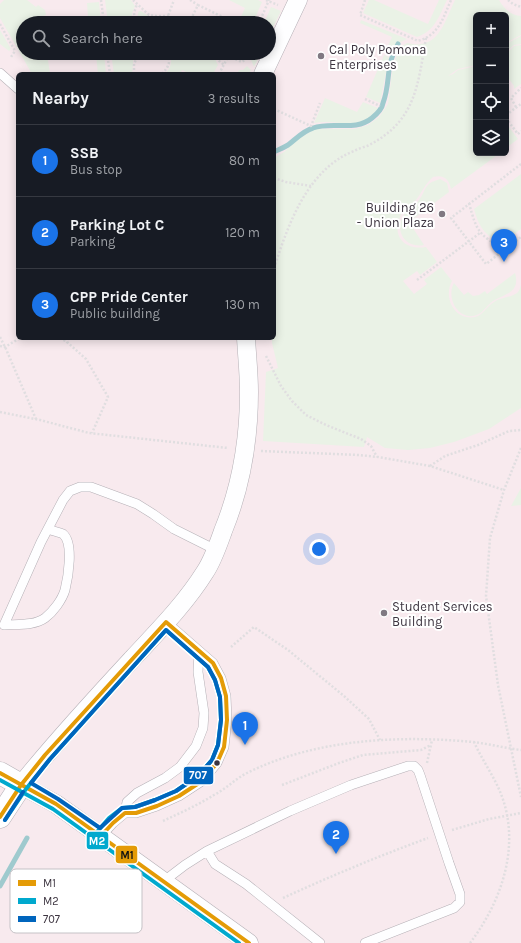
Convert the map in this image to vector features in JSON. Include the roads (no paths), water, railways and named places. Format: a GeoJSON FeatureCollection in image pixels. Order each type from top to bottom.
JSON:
{"type":"FeatureCollection","features":[{"type":"Feature","properties":{"kind":"street"},"geometry":{"type":"LineString","coordinates":[[276,42],[291,4]]}},
{"type":"Feature","properties":{"kind":"street"},"geometry":{"type":"LineString","coordinates":[[264,72],[269,60]]}},
{"type":"Feature","properties":{"kind":"street"},"geometry":{"type":"LineString","coordinates":[[0,817],[21,785],[50,749],[166,622],[194,589],[205,572],[229,518],[239,483],[246,444],[249,390],[246,340]]}},
{"type":"Feature","properties":{"kind":"street"},"geometry":{"type":"LineString","coordinates":[[0,773],[56,804],[248,943]]}},
{"type":"Feature","properties":{"kind":"lane"},"geometry":{"type":"LineString","coordinates":[[0,73],[16,87]]}},
{"type":"Feature","properties":{"kind":"lane"},"geometry":{"type":"LineString","coordinates":[[48,529],[62,534],[67,540],[70,554],[65,591],[52,612],[44,618],[35,623],[4,625],[48,529],[63,500],[70,492],[80,488],[91,488],[137,504],[174,529],[216,550]]}},
{"type":"Feature","properties":{"kind":"lane"},"geometry":{"type":"LineString","coordinates":[[100,836],[125,813],[136,813],[157,806],[179,796],[202,781],[217,763],[224,748],[227,720],[226,696],[219,673],[213,663],[166,622]]}},
{"type":"Feature","properties":{"kind":"lane"},"geometry":{"type":"LineString","coordinates":[[125,813],[127,802],[137,793],[165,778],[180,767],[196,746],[203,728],[204,712],[198,672],[199,651]]}},
{"type":"Feature","properties":{"kind":"lane"},"geometry":{"type":"LineString","coordinates":[[164,881],[207,851],[290,811],[351,785],[408,766],[414,766],[418,770],[440,834],[448,863],[460,894],[460,902],[454,908],[365,943]]}},
{"type":"Feature","properties":{"kind":"lane"},"geometry":{"type":"LineString","coordinates":[[207,851],[215,864],[246,884],[320,943]]}},
{"type":"Feature","properties":{"kind":"waterway"},"geometry":{"type":"LineString","coordinates":[[276,151],[288,145],[309,129],[328,125],[358,124],[365,122],[374,116],[382,105],[387,88],[391,59],[398,44]]}},
{"type":"Feature","properties":{"kind":"waterway"},"geometry":{"type":"LineString","coordinates":[[0,886],[27,838]]}},
{"type":"Feature","properties":{"kind":"place","name":"Cal Poly Pomona Enterprises"},"geometry":{"type":"Point","coordinates":[321,56]}},
{"type":"Feature","properties":{"kind":"place","name":"Building 26 - Union Plaza"},"geometry":{"type":"Point","coordinates":[442,214]}},
{"type":"Feature","properties":{"kind":"place","name":"CPP Pride Center"},"geometry":{"type":"Point","coordinates":[504,262]}},
{"type":"Feature","properties":{"kind":"place","name":"Student Services Building"},"geometry":{"type":"Point","coordinates":[384,613]}},
{"type":"Feature","properties":{"kind":"place","name":"SSB"},"geometry":{"type":"Point","coordinates":[245,745]}},
{"type":"Feature","properties":{"kind":"place","name":"Parking Lot C"},"geometry":{"type":"Point","coordinates":[336,854]}}]}
